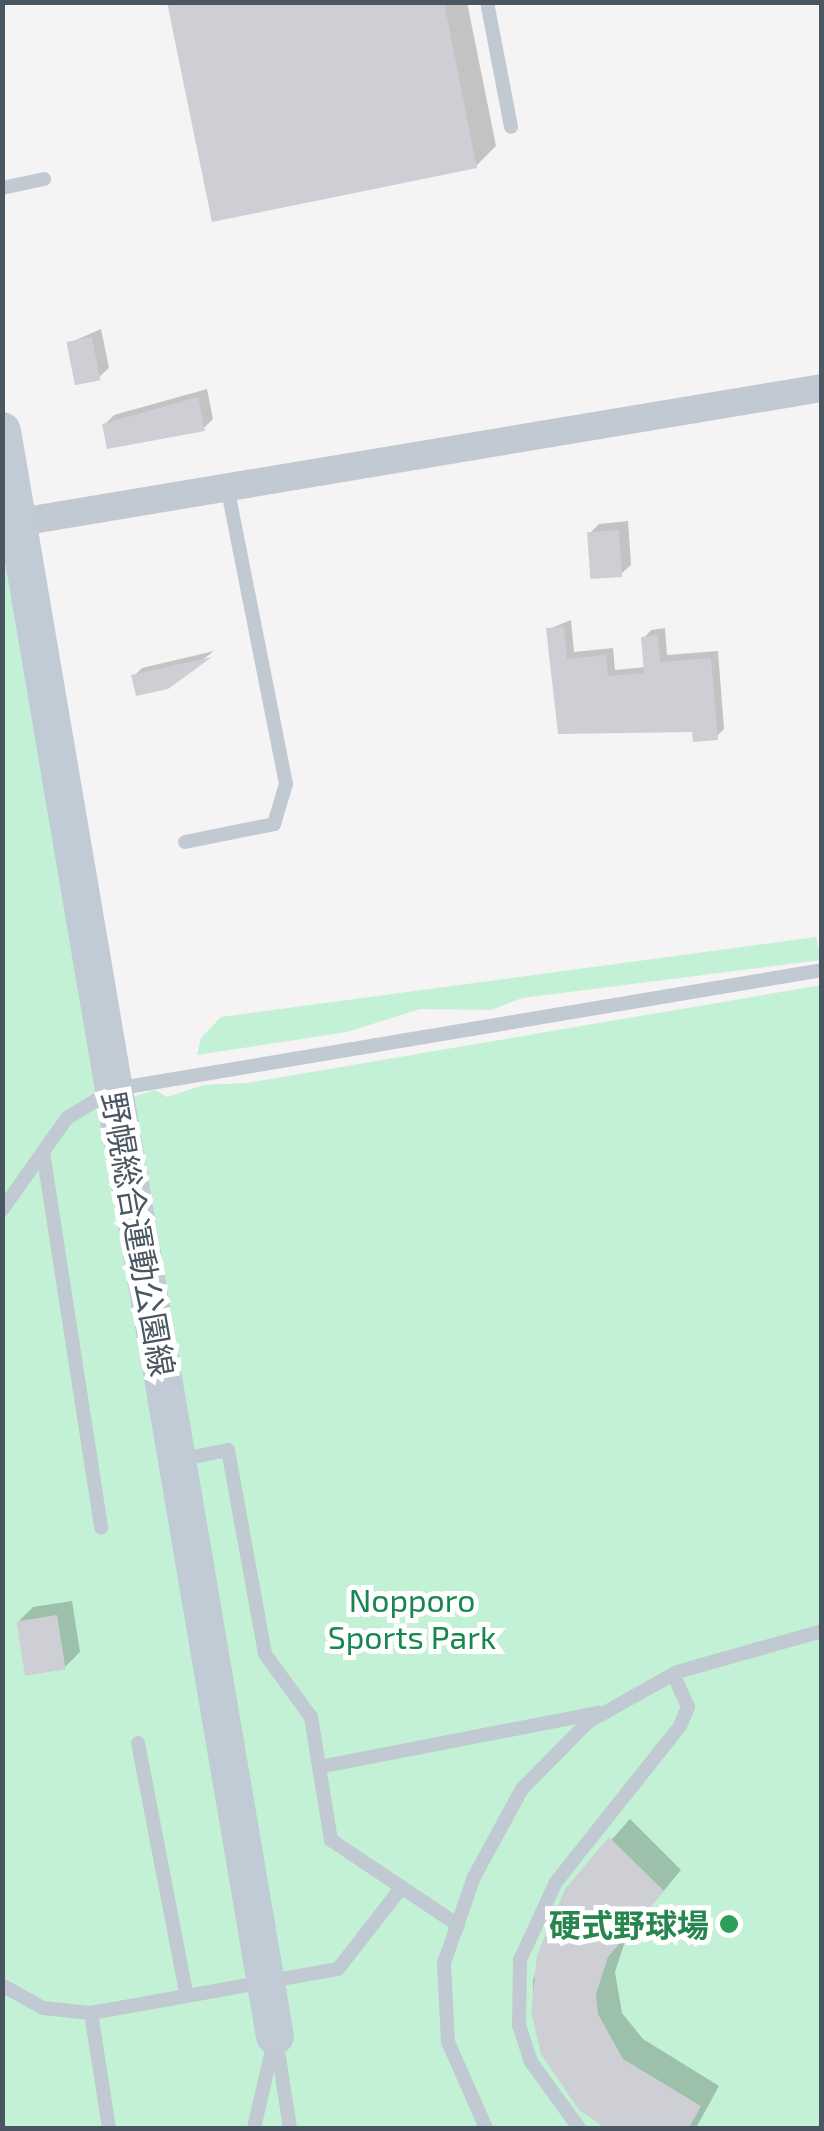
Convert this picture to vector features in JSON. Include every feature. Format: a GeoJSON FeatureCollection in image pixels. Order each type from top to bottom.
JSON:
{"type":"FeatureCollection","features":[{"type":"Feature","properties":{"kind":"main road","name":"野幌総合運動公園線"},"geometry":{"type":"LineString","coordinates":[[2,431],[276,2036]]}},
{"type":"Feature","properties":{"kind":"street"},"geometry":{"type":"LineString","coordinates":[[20,522],[822,388]]}},
{"type":"Feature","properties":{"kind":"lane"},"geometry":{"type":"LineString","coordinates":[[487,2],[512,127]]}},
{"type":"Feature","properties":{"kind":"lane"},"geometry":{"type":"LineString","coordinates":[[2,188],[44,179]]}},
{"type":"Feature","properties":{"kind":"lane"},"geometry":{"type":"LineString","coordinates":[[184,842],[274,824],[286,784],[227,487]]}},
{"type":"Feature","properties":{"kind":"lane"},"geometry":{"type":"LineString","coordinates":[[2,1210],[67,1118],[115,1089],[822,970]]}},
{"type":"Feature","properties":{"kind":"lane"},"geometry":{"type":"LineString","coordinates":[[43,1152],[101,1528]]}},
{"type":"Feature","properties":{"kind":"lane"},"geometry":{"type":"LineString","coordinates":[[178,1460],[228,1450],[265,1654],[312,1717],[331,1840],[458,1925]]}},
{"type":"Feature","properties":{"kind":"lane"},"geometry":{"type":"LineString","coordinates":[[486,2128],[448,2042],[444,1963],[474,1877],[522,1789],[608,1711],[673,1674],[822,1632]]}},
{"type":"Feature","properties":{"kind":"lane"},"geometry":{"type":"LineString","coordinates":[[579,2128],[531,2062],[520,2026],[520,1960],[556,1882],[680,1726],[688,1707],[673,1674]]}},
{"type":"Feature","properties":{"kind":"lane"},"geometry":{"type":"LineString","coordinates":[[319,1767],[608,1711]]}},
{"type":"Feature","properties":{"kind":"lane"},"geometry":{"type":"LineString","coordinates":[[138,1743],[186,1993]]}},
{"type":"Feature","properties":{"kind":"lane"},"geometry":{"type":"LineString","coordinates":[[2,1984],[42,2008],[91,2012],[338,1969],[401,1888]]}},
{"type":"Feature","properties":{"kind":"lane"},"geometry":{"type":"LineString","coordinates":[[91,2012],[110,2128]]}},
{"type":"Feature","properties":{"kind":"lane"},"geometry":{"type":"LineString","coordinates":[[254,2128],[276,2036]]}},
{"type":"Feature","properties":{"kind":"lane"},"geometry":{"type":"LineString","coordinates":[[276,2036],[290,2128]]}},
{"type":"Feature","properties":{"kind":"green space","name":"Nopporo Sports Park"},"geometry":{"type":"Polygon","coordinates":[[[3,518],[98,1108],[155,1090],[167,1097],[204,1085],[247,1083],[822,985],[821,2128],[3,2128],[3,518]]]}},
{"type":"Feature","properties":{"kind":"green space"},"geometry":{"type":"Polygon","coordinates":[[[816,937],[821,960],[522,998],[491,1010],[420,1009],[347,1032],[197,1055],[201,1038],[221,1017],[816,937]]]}},
{"type":"Feature","properties":{"kind":"building"},"geometry":{"type":"Polygon","coordinates":[[[167,2],[444,2],[477,168],[212,222],[167,2]]]}},
{"type":"Feature","properties":{"kind":"building"},"geometry":{"type":"Polygon","coordinates":[[[92,337],[100,380],[75,385],[66,342],[92,337]]]}},
{"type":"Feature","properties":{"kind":"building"},"geometry":{"type":"Polygon","coordinates":[[[198,397],[205,431],[107,449],[102,424],[198,397]]]}},
{"type":"Feature","properties":{"kind":"building"},"geometry":{"type":"Polygon","coordinates":[[[619,530],[622,577],[590,579],[587,532],[619,530]]]}},
{"type":"Feature","properties":{"kind":"building"},"geometry":{"type":"Polygon","coordinates":[[[564,627],[567,659],[606,655],[608,676],[644,673],[641,637],[658,635],[660,662],[711,658],[718,740],[693,742],[692,732],[558,734],[546,628],[564,627]]]}},
{"type":"Feature","properties":{"kind":"building"},"geometry":{"type":"Polygon","coordinates":[[[212,657],[168,689],[136,696],[131,675],[212,657]]]}},
{"type":"Feature","properties":{"kind":"building"},"geometry":{"type":"Polygon","coordinates":[[[57,1615],[66,1669],[25,1676],[17,1621],[57,1615]]]}},
{"type":"Feature","properties":{"kind":"building"},"geometry":{"type":"Polygon","coordinates":[[[609,1837],[664,1891],[608,1957],[596,1994],[598,2014],[623,2059],[701,2106],[689,2128],[605,2128],[579,2110],[541,2054],[531,2012],[537,1955],[565,1889],[609,1837]]]}},
{"type":"Feature","properties":{"kind":"place","name":"硬式野球場"},"geometry":{"type":"Point","coordinates":[729,1924]}}]}
